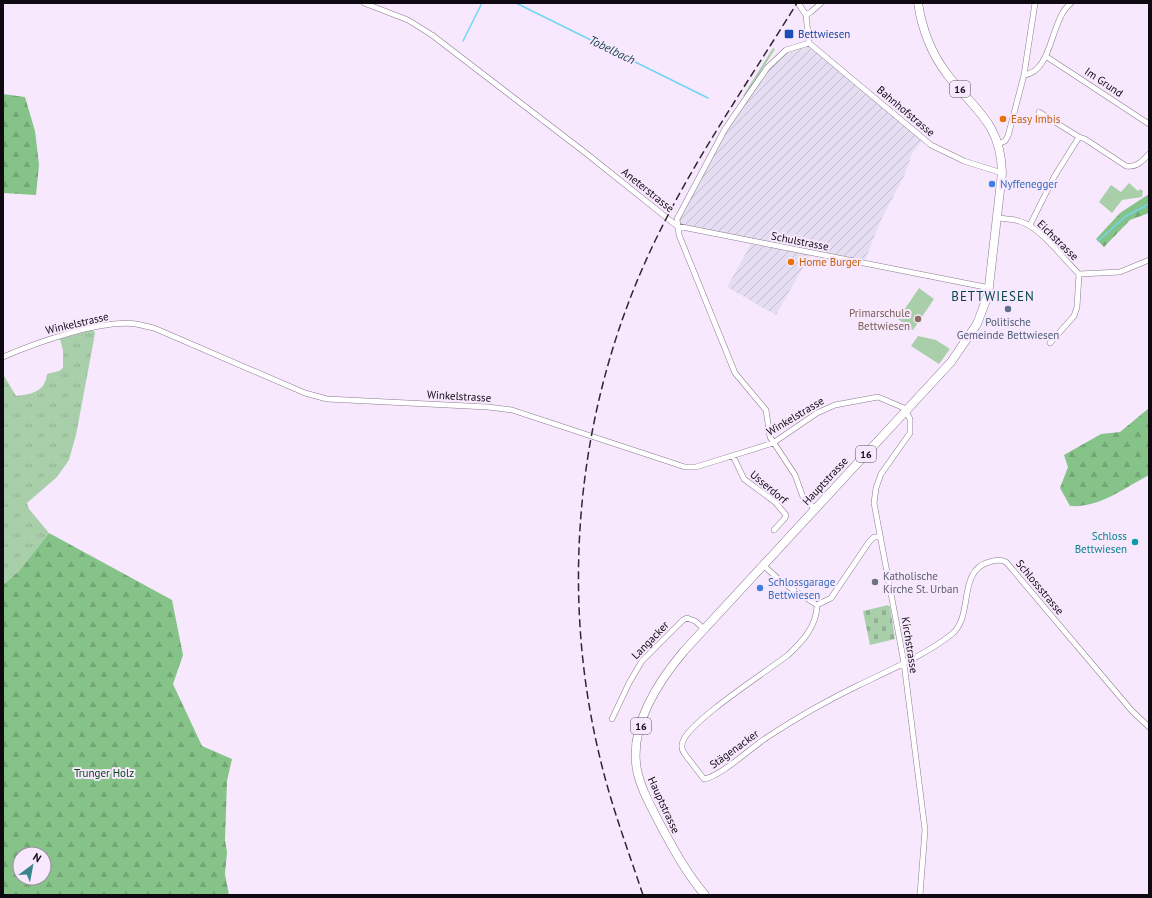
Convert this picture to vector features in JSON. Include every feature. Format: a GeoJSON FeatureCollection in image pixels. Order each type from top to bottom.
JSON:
{"type":"FeatureCollection","features":[{"type":"Feature","properties":{"kind":"main road","name":"Hauptstrasse"},"geometry":{"type":"LineString","coordinates":[[705,895],[679,858],[650,806],[638,775],[636,758],[639,734],[652,696],[670,668],[704,629],[959,352],[980,318],[990,288],[1002,173],[998,144],[988,121],[948,75],[933,53],[924,31],[918,3]]}},
{"type":"Feature","properties":{"kind":"street","name":"Aneterstrasse"},"geometry":{"type":"LineString","coordinates":[[364,3],[408,20],[432,35],[593,158],[677,226],[679,235],[735,374],[766,410],[770,437],[793,471],[803,497],[815,509]]}},
{"type":"Feature","properties":{"kind":"street"},"geometry":{"type":"LineString","coordinates":[[677,226],[677,219],[715,146],[733,116],[767,68],[786,50],[809,44],[806,15],[798,3]]}},
{"type":"Feature","properties":{"kind":"street"},"geometry":{"type":"LineString","coordinates":[[806,15],[822,3]]}},
{"type":"Feature","properties":{"kind":"street"},"geometry":{"type":"LineString","coordinates":[[998,144],[1005,141],[1008,136],[1024,75],[1035,3]]}},
{"type":"Feature","properties":{"kind":"street"},"geometry":{"type":"LineString","coordinates":[[1024,75],[1029,74],[1047,57],[1062,14],[1071,3]]}},
{"type":"Feature","properties":{"kind":"street","name":"Bahnhofstrasse"},"geometry":{"type":"LineString","coordinates":[[809,44],[932,145],[964,161],[1002,173]]}},
{"type":"Feature","properties":{"kind":"street","name":"Im Grund"},"geometry":{"type":"LineString","coordinates":[[1047,57],[1149,124]]}},
{"type":"Feature","properties":{"kind":"street"},"geometry":{"type":"LineString","coordinates":[[1039,112],[1075,133],[1079,137],[1085,139],[1126,166],[1132,167],[1137,165],[1149,154]]}},
{"type":"Feature","properties":{"kind":"street"},"geometry":{"type":"LineString","coordinates":[[1030,225],[1054,177],[1079,137]]}},
{"type":"Feature","properties":{"kind":"street","name":"Eichstrasse"},"geometry":{"type":"LineString","coordinates":[[998,218],[1018,221],[1030,225],[1051,244],[1079,274],[1120,272],[1149,260]]}},
{"type":"Feature","properties":{"kind":"street","name":"Schulstrasse"},"geometry":{"type":"LineString","coordinates":[[677,226],[990,288]]}},
{"type":"Feature","properties":{"kind":"street"},"geometry":{"type":"LineString","coordinates":[[1050,343],[1074,316],[1077,307],[1079,274]]}},
{"type":"Feature","properties":{"kind":"street","name":"Winkelstrasse"},"geometry":{"type":"LineString","coordinates":[[3,357],[35,343],[103,326],[136,324],[154,328],[304,393],[327,399],[488,407],[512,410],[685,467],[696,467],[773,443],[817,413],[835,405],[878,397],[899,405],[906,411]]}},
{"type":"Feature","properties":{"kind":"street","name":"Kirchstrasse"},"geometry":{"type":"LineString","coordinates":[[906,411],[910,419],[910,432],[881,474],[876,488],[874,503],[879,537],[904,663],[925,830],[920,895]]}},
{"type":"Feature","properties":{"kind":"street","name":"Usserdorf"},"geometry":{"type":"LineString","coordinates":[[733,456],[744,479],[775,502],[786,515],[774,530]]}},
{"type":"Feature","properties":{"kind":"street"},"geometry":{"type":"LineString","coordinates":[[763,565],[783,583],[817,605],[831,598],[869,542],[874,538],[879,537]]}},
{"type":"Feature","properties":{"kind":"street","name":"Schlossstrasse"},"geometry":{"type":"LineString","coordinates":[[904,663],[953,634],[964,617],[967,594],[974,572],[987,562],[1000,560],[1006,562],[1132,711],[1149,727]]}},
{"type":"Feature","properties":{"kind":"street","name":"Stägenacker"},"geometry":{"type":"LineString","coordinates":[[817,605],[814,622],[799,645],[778,663],[706,716],[683,740],[684,754],[704,779],[715,775],[760,742],[807,712],[904,663]]}},
{"type":"Feature","properties":{"kind":"street","name":"Langacker"},"geometry":{"type":"LineString","coordinates":[[612,719],[635,672],[654,648],[687,618],[695,621],[704,629]]}},
{"type":"Feature","properties":{"kind":"shaded area"},"geometry":{"type":"Polygon","coordinates":[[[809,43],[923,139],[912,154],[905,174],[880,222],[864,263],[677,226],[677,219],[733,116],[782,53],[809,43]]]}},
{"type":"Feature","properties":{"kind":"shaded area"},"geometry":{"type":"Polygon","coordinates":[[[751,244],[810,255],[776,315],[727,287],[751,244]]]}},
{"type":"Feature","properties":{"kind":"green space"},"geometry":{"type":"Polygon","coordinates":[[[773,48],[775,49],[745,97],[743,96],[773,48]]]}},
{"type":"Feature","properties":{"kind":"green space"},"geometry":{"type":"Polygon","coordinates":[[[3,94],[25,97],[35,131],[39,165],[36,195],[3,193],[3,94]]]}},
{"type":"Feature","properties":{"kind":"green space"},"geometry":{"type":"Polygon","coordinates":[[[1129,183],[1138,191],[1140,189],[1143,191],[1142,197],[1122,200],[1112,213],[1099,202],[1111,185],[1121,192],[1129,183]]]}},
{"type":"Feature","properties":{"kind":"green space"},"geometry":{"type":"Polygon","coordinates":[[[1149,194],[1149,213],[1130,220],[1104,247],[1096,239],[1120,213],[1149,194]]]}},
{"type":"Feature","properties":{"kind":"green space"},"geometry":{"type":"Polygon","coordinates":[[[919,288],[934,299],[913,330],[898,319],[919,288]]]}},
{"type":"Feature","properties":{"kind":"green space"},"geometry":{"type":"Polygon","coordinates":[[[92,330],[95,332],[94,339],[76,435],[69,460],[57,477],[27,503],[29,509],[49,533],[19,571],[3,585],[3,374],[16,396],[37,391],[44,385],[47,374],[59,371],[63,368],[63,351],[60,339],[92,330]]]}},
{"type":"Feature","properties":{"kind":"green space"},"geometry":{"type":"Polygon","coordinates":[[[918,336],[936,340],[950,349],[939,364],[911,346],[918,336]]]}},
{"type":"Feature","properties":{"kind":"green space"},"geometry":{"type":"Polygon","coordinates":[[[1149,408],[1149,475],[1102,500],[1081,506],[1070,506],[1060,488],[1068,467],[1064,455],[1101,434],[1120,432],[1149,408]]]}},
{"type":"Feature","properties":{"kind":"green space","name":"Trunger Holz"},"geometry":{"type":"Polygon","coordinates":[[[49,533],[172,600],[183,655],[173,684],[202,746],[232,759],[227,781],[225,840],[227,852],[225,874],[229,895],[3,895],[3,585],[19,571],[49,533]]]}},
{"type":"Feature","properties":{"kind":"green space"},"geometry":{"type":"Polygon","coordinates":[[[888,605],[890,607],[895,639],[870,645],[863,611],[888,605]]]}},
{"type":"Feature","properties":{"kind":"waterway"},"geometry":{"type":"LineString","coordinates":[[463,41],[482,3]]}},
{"type":"Feature","properties":{"kind":"waterway","name":"Tobelbach"},"geometry":{"type":"LineString","coordinates":[[516,3],[708,98]]}},
{"type":"Feature","properties":{"kind":"waterway","name":"Tobelbach"},"geometry":{"type":"LineString","coordinates":[[1098,241],[1126,216],[1149,204]]}},
{"type":"Feature","properties":{"kind":"railway"},"geometry":{"type":"LineString","coordinates":[[643,895],[604,776],[587,693],[580,627],[579,561],[583,495],[593,429],[608,365],[629,302],[655,241],[687,180],[797,3]]}},
{"type":"Feature","properties":{"kind":"place","name":"Bettwiesen"},"geometry":{"type":"Point","coordinates":[789,34]}},
{"type":"Feature","properties":{"kind":"place","name":"Easy Imbis"},"geometry":{"type":"Point","coordinates":[1003,119]}},
{"type":"Feature","properties":{"kind":"place","name":"Nyffenegger"},"geometry":{"type":"Point","coordinates":[992,184]}},
{"type":"Feature","properties":{"kind":"place","name":"Home Burger"},"geometry":{"type":"Point","coordinates":[791,262]}},
{"type":"Feature","properties":{"kind":"place","name":"Politische Gemeinde Bettwiesen"},"geometry":{"type":"Point","coordinates":[1008,309]}},
{"type":"Feature","properties":{"kind":"place","name":"Primarschule Bettwiesen"},"geometry":{"type":"Point","coordinates":[918,319]}},
{"type":"Feature","properties":{"kind":"place","name":"Schloss Bettwiesen"},"geometry":{"type":"Point","coordinates":[1135,542]}},
{"type":"Feature","properties":{"kind":"place","name":"Katholische Kirche St. Urban"},"geometry":{"type":"Point","coordinates":[875,582]}},
{"type":"Feature","properties":{"kind":"place","name":"Schlossgarage Bettwiesen"},"geometry":{"type":"Point","coordinates":[760,588]}},
{"type":"Feature","properties":{"kind":"district","name":"BETTWIESEN"},"geometry":{"type":"Point","coordinates":[993,296]}}]}
